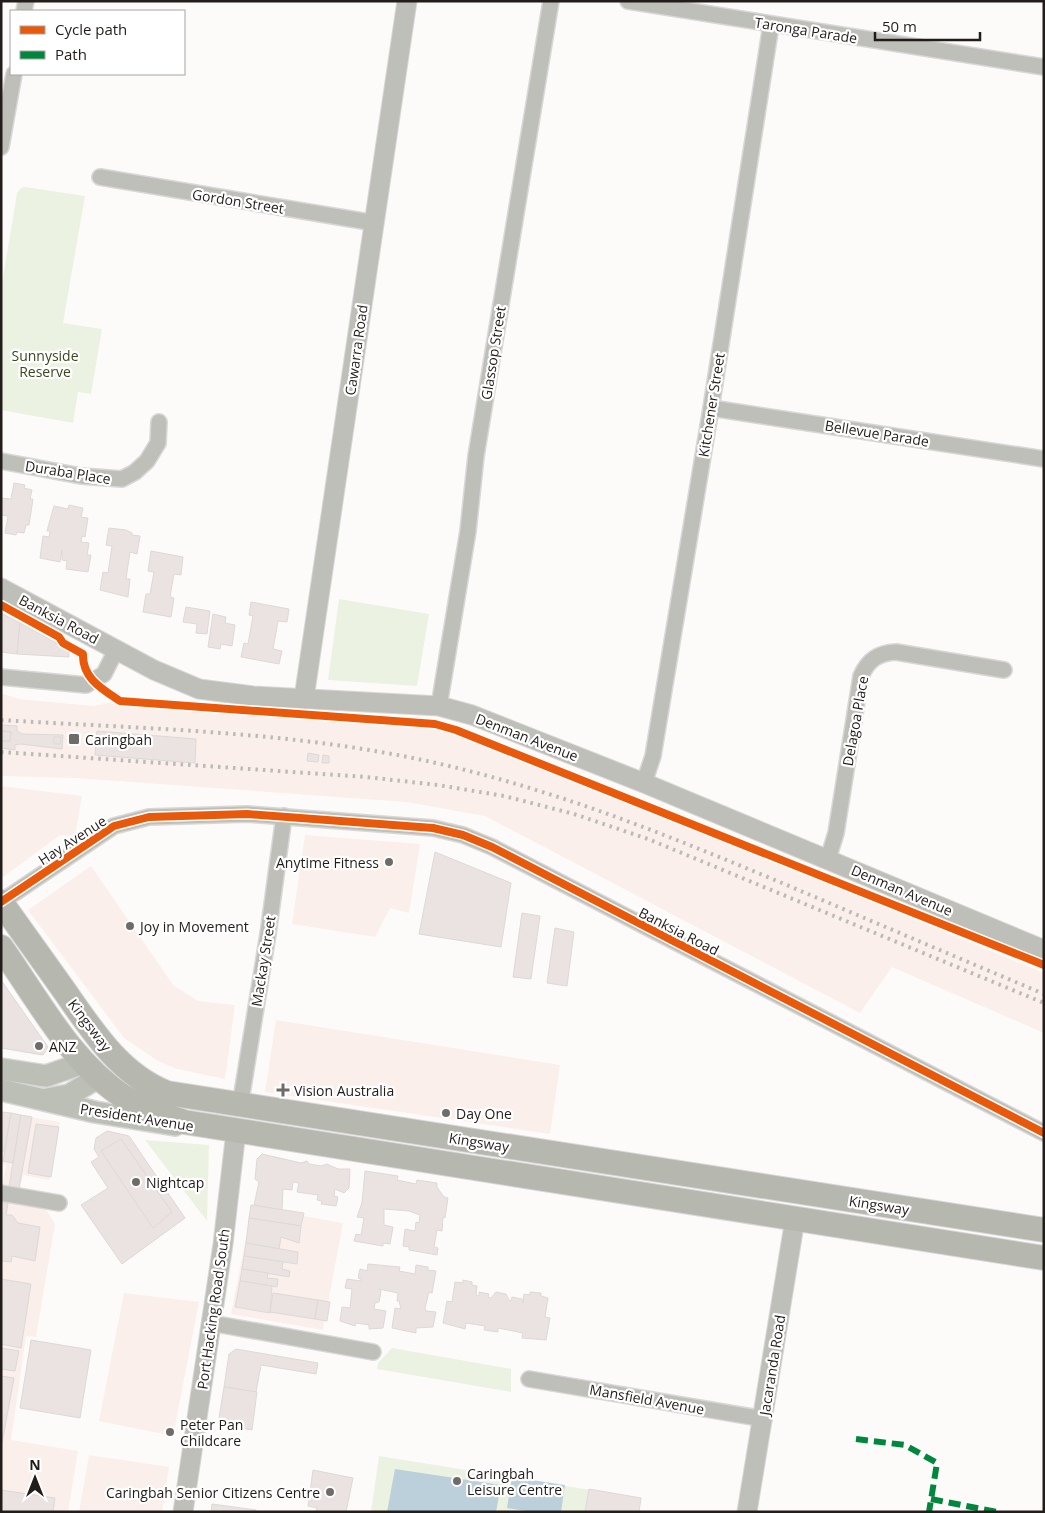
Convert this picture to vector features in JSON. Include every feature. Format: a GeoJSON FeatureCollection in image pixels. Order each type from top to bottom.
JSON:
{"type":"FeatureCollection","features":[{"type":"Feature","properties":{"kind":"main road","name":"Kingsway"},"geometry":{"type":"LineString","coordinates":[[1,902],[93,1031],[117,1060],[144,1082],[167,1093],[240,1106],[1044,1230]]}},
{"type":"Feature","properties":{"kind":"main road","name":"Kingsway"},"geometry":{"type":"LineString","coordinates":[[1,947],[91,1070],[125,1097],[156,1113],[184,1122],[1044,1258]]}},
{"type":"Feature","properties":{"kind":"main road","name":"President Avenue"},"geometry":{"type":"LineString","coordinates":[[1,1070],[46,1076],[91,1070],[117,1060]]}},
{"type":"Feature","properties":{"kind":"main road","name":"President Avenue"},"geometry":{"type":"LineString","coordinates":[[46,1099],[69,1095],[91,1070]]}},
{"type":"Feature","properties":{"kind":"main road","name":"President Avenue"},"geometry":{"type":"LineString","coordinates":[[1,1090],[46,1099],[73,1107],[142,1120],[232,1131]]}},
{"type":"Feature","properties":{"kind":"main road","name":"Port Hacking Road South"},"geometry":{"type":"LineString","coordinates":[[232,1131],[240,1106]]}},
{"type":"Feature","properties":{"kind":"main road"},"geometry":{"type":"LineString","coordinates":[[795,1219],[798,1192]]}},
{"type":"Feature","properties":{"kind":"street","name":"Cawarra Road"},"geometry":{"type":"LineString","coordinates":[[304,698],[408,1]]}},
{"type":"Feature","properties":{"kind":"street","name":"Glassop Street"},"geometry":{"type":"LineString","coordinates":[[438,706],[468,531],[476,456],[550,1]]}},
{"type":"Feature","properties":{"kind":"street","name":"Taronga Parade"},"geometry":{"type":"LineString","coordinates":[[628,1],[1044,67]]}},
{"type":"Feature","properties":{"kind":"street","name":"Kitchener Street"},"geometry":{"type":"LineString","coordinates":[[644,783],[652,756],[711,408],[771,25]]}},
{"type":"Feature","properties":{"kind":"street"},"geometry":{"type":"LineString","coordinates":[[1,147],[14,75]]}},
{"type":"Feature","properties":{"kind":"street","name":"Gordon Street"},"geometry":{"type":"LineString","coordinates":[[100,177],[375,223]]}},
{"type":"Feature","properties":{"kind":"street","name":"Bellevue Parade"},"geometry":{"type":"LineString","coordinates":[[711,408],[1044,459]]}},
{"type":"Feature","properties":{"kind":"street","name":"Duraba Place"},"geometry":{"type":"LineString","coordinates":[[1,461],[80,476],[122,479],[135,472],[147,461],[158,442],[159,422]]}},
{"type":"Feature","properties":{"kind":"street","name":"Banksia Road"},"geometry":{"type":"LineString","coordinates":[[1,588],[116,650]]}},
{"type":"Feature","properties":{"kind":"street","name":"Denman Avenue"},"geometry":{"type":"LineString","coordinates":[[116,650],[176,681],[199,689],[226,694],[438,706],[472,715],[644,783],[1044,950]]}},
{"type":"Feature","properties":{"kind":"street"},"geometry":{"type":"LineString","coordinates":[[1,677],[86,685],[104,674],[116,650]]}},
{"type":"Feature","properties":{"kind":"street","name":"Delagoa Place"},"geometry":{"type":"LineString","coordinates":[[828,859],[836,833],[861,676],[868,662],[881,654],[896,652],[1004,670]]}},
{"type":"Feature","properties":{"kind":"street","name":"Hay Avenue"},"geometry":{"type":"LineString","coordinates":[[1,902],[109,830],[132,821],[185,815],[284,816]]}},
{"type":"Feature","properties":{"kind":"street","name":"Banksia Road"},"geometry":{"type":"LineString","coordinates":[[284,816],[433,828],[463,835],[492,847],[1044,1133]]}},
{"type":"Feature","properties":{"kind":"street","name":"Mackay Street"},"geometry":{"type":"LineString","coordinates":[[240,1106],[268,934],[284,816]]}},
{"type":"Feature","properties":{"kind":"street","name":"Port Hacking Road South"},"geometry":{"type":"LineString","coordinates":[[183,1512],[224,1244],[232,1131]]}},
{"type":"Feature","properties":{"kind":"street"},"geometry":{"type":"LineString","coordinates":[[1,1193],[59,1203]]}},
{"type":"Feature","properties":{"kind":"street","name":"Jacaranda Road"},"geometry":{"type":"LineString","coordinates":[[747,1512],[764,1419],[795,1219]]}},
{"type":"Feature","properties":{"kind":"street"},"geometry":{"type":"LineString","coordinates":[[211,1323],[373,1352]]}},
{"type":"Feature","properties":{"kind":"street","name":"Mansfield Avenue"},"geometry":{"type":"LineString","coordinates":[[529,1379],[764,1419]]}},
{"type":"Feature","properties":{"kind":"shaded area"},"geometry":{"type":"Polygon","coordinates":[[[1,693],[18,699],[94,706],[113,702],[444,729],[499,748],[1044,973],[1044,1033],[892,967],[860,1013],[485,816],[406,802],[76,778],[1,776],[1,693]]]}},
{"type":"Feature","properties":{"kind":"shaded area"},"geometry":{"type":"Polygon","coordinates":[[[1,786],[82,796],[75,836],[60,835],[3,877],[1,874],[1,786]]]}},
{"type":"Feature","properties":{"kind":"shaded area"},"geometry":{"type":"Polygon","coordinates":[[[305,835],[420,844],[409,913],[390,908],[375,937],[292,924],[305,835]]]}},
{"type":"Feature","properties":{"kind":"shaded area"},"geometry":{"type":"Polygon","coordinates":[[[91,866],[173,985],[198,1001],[235,1005],[225,1079],[177,1069],[158,1061],[124,1038],[28,910],[91,866]]]}},
{"type":"Feature","properties":{"kind":"shaded area"},"geometry":{"type":"Polygon","coordinates":[[[276,1020],[560,1065],[550,1134],[265,1092],[276,1020]]]}},
{"type":"Feature","properties":{"kind":"shaded area"},"geometry":{"type":"Polygon","coordinates":[[[1,1112],[60,1122],[49,1180],[23,1175],[20,1188],[2,1188],[6,1165],[1,1164],[1,1112]]]}},
{"type":"Feature","properties":{"kind":"shaded area"},"geometry":{"type":"Polygon","coordinates":[[[1,1199],[45,1208],[55,1224],[36,1337],[26,1336],[11,1440],[78,1451],[68,1512],[1,1512],[1,1199]]]}},
{"type":"Feature","properties":{"kind":"shaded area"},"geometry":{"type":"Polygon","coordinates":[[[252,1207],[343,1223],[323,1330],[231,1314],[252,1207]]]}},
{"type":"Feature","properties":{"kind":"shaded area"},"geometry":{"type":"Polygon","coordinates":[[[124,1293],[199,1302],[173,1436],[99,1421],[124,1293]]]}},
{"type":"Feature","properties":{"kind":"shaded area"},"geometry":{"type":"Polygon","coordinates":[[[89,1455],[169,1467],[162,1512],[79,1512],[89,1455]]]}},
{"type":"Feature","properties":{"kind":"green space","name":"Sunnyside Reserve"},"geometry":{"type":"Polygon","coordinates":[[[21,188],[85,196],[63,323],[102,329],[91,394],[78,392],[73,423],[1,410],[1,289],[17,193],[21,188]]]}},
{"type":"Feature","properties":{"kind":"green space"},"geometry":{"type":"Polygon","coordinates":[[[339,599],[429,614],[417,686],[328,680],[339,599]]]}},
{"type":"Feature","properties":{"kind":"green space"},"geometry":{"type":"Polygon","coordinates":[[[145,1140],[209,1145],[207,1221],[145,1140]]]}},
{"type":"Feature","properties":{"kind":"green space"},"geometry":{"type":"Polygon","coordinates":[[[392,1348],[511,1369],[511,1392],[377,1369],[378,1363],[392,1348]]]}},
{"type":"Feature","properties":{"kind":"green space","name":"Caringbah Leisure Centre"},"geometry":{"type":"Polygon","coordinates":[[[379,1456],[641,1498],[639,1512],[371,1512],[379,1456]]]}},
{"type":"Feature","properties":{"kind":"water"},"geometry":{"type":"Polygon","coordinates":[[[395,1469],[501,1485],[496,1512],[387,1512],[395,1469]]]}},
{"type":"Feature","properties":{"kind":"water"},"geometry":{"type":"Polygon","coordinates":[[[512,1477],[565,1485],[561,1512],[533,1512],[507,1508],[512,1477]]]}},
{"type":"Feature","properties":{"kind":"building"},"geometry":{"type":"Polygon","coordinates":[[[14,483],[25,485],[24,488],[32,490],[30,499],[33,499],[29,525],[26,525],[24,533],[17,532],[16,535],[5,533],[8,516],[1,515],[1,498],[11,499],[14,483]]]}},
{"type":"Feature","properties":{"kind":"building"},"geometry":{"type":"Polygon","coordinates":[[[69,505],[83,508],[81,517],[88,518],[85,537],[82,536],[81,542],[89,543],[87,555],[91,555],[88,572],[66,569],[67,561],[62,560],[62,550],[60,562],[40,558],[43,536],[49,537],[50,531],[47,531],[54,506],[68,509],[69,505]]]}},
{"type":"Feature","properties":{"kind":"building"},"geometry":{"type":"Polygon","coordinates":[[[109,528],[126,530],[132,533],[132,535],[140,536],[137,554],[130,552],[126,579],[130,579],[128,597],[100,590],[103,572],[108,573],[112,546],[106,545],[109,528]]]}},
{"type":"Feature","properties":{"kind":"building"},"geometry":{"type":"Polygon","coordinates":[[[151,551],[183,557],[181,575],[174,574],[170,597],[174,598],[171,617],[143,612],[146,594],[150,594],[154,572],[148,571],[151,551]]]}},
{"type":"Feature","properties":{"kind":"building"},"geometry":{"type":"Polygon","coordinates":[[[251,602],[289,609],[287,622],[278,621],[273,649],[282,651],[279,664],[241,657],[244,643],[248,644],[253,616],[249,615],[251,602]]]}},
{"type":"Feature","properties":{"kind":"building"},"geometry":{"type":"Polygon","coordinates":[[[186,607],[210,611],[207,634],[196,633],[197,624],[183,622],[186,607]]]}},
{"type":"Feature","properties":{"kind":"building"},"geometry":{"type":"Polygon","coordinates":[[[1,613],[20,623],[17,654],[1,652],[1,613]]]}},
{"type":"Feature","properties":{"kind":"building"},"geometry":{"type":"Polygon","coordinates":[[[213,614],[226,617],[225,623],[235,625],[232,646],[221,644],[220,649],[208,647],[213,614]]]}},
{"type":"Feature","properties":{"kind":"building"},"geometry":{"type":"Polygon","coordinates":[[[20,623],[69,650],[69,657],[17,654],[20,623]]]}},
{"type":"Feature","properties":{"kind":"building"},"geometry":{"type":"Polygon","coordinates":[[[1,725],[17,726],[17,731],[22,734],[63,735],[62,749],[21,744],[15,745],[15,750],[1,748],[1,741],[10,741],[11,732],[1,731],[1,725]]]}},
{"type":"Feature","properties":{"kind":"building"},"geometry":{"type":"Polygon","coordinates":[[[1,731],[11,732],[10,741],[1,741],[1,731]]]}},
{"type":"Feature","properties":{"kind":"building"},"geometry":{"type":"Polygon","coordinates":[[[97,731],[196,739],[195,763],[95,755],[97,731]]]}},
{"type":"Feature","properties":{"kind":"building"},"geometry":{"type":"Polygon","coordinates":[[[54,737],[61,737],[60,744],[54,744],[54,737]]]}},
{"type":"Feature","properties":{"kind":"building"},"geometry":{"type":"Polygon","coordinates":[[[308,753],[319,755],[318,762],[307,761],[308,753]]]}},
{"type":"Feature","properties":{"kind":"building"},"geometry":{"type":"Polygon","coordinates":[[[323,755],[329,756],[329,763],[322,763],[323,755]]]}},
{"type":"Feature","properties":{"kind":"building"},"geometry":{"type":"Polygon","coordinates":[[[435,852],[511,883],[501,947],[419,934],[435,852]]]}},
{"type":"Feature","properties":{"kind":"building"},"geometry":{"type":"Polygon","coordinates":[[[522,913],[540,916],[531,979],[513,977],[522,913]]]}},
{"type":"Feature","properties":{"kind":"building"},"geometry":{"type":"Polygon","coordinates":[[[555,928],[574,932],[567,986],[547,983],[555,928]]]}},
{"type":"Feature","properties":{"kind":"building"},"geometry":{"type":"Polygon","coordinates":[[[1,980],[48,1047],[43,1055],[1,1048],[1,980]]]}},
{"type":"Feature","properties":{"kind":"building"},"geometry":{"type":"Polygon","coordinates":[[[1,1112],[11,1113],[5,1151],[1,1151],[1,1112]]]}},
{"type":"Feature","properties":{"kind":"building"},"geometry":{"type":"Polygon","coordinates":[[[11,1113],[21,1115],[13,1163],[3,1161],[11,1113]]]}},
{"type":"Feature","properties":{"kind":"building"},"geometry":{"type":"Polygon","coordinates":[[[21,1115],[32,1117],[19,1188],[9,1187],[21,1115]]]}},
{"type":"Feature","properties":{"kind":"building"},"geometry":{"type":"Polygon","coordinates":[[[36,1124],[59,1127],[51,1177],[28,1173],[36,1124]]]}},
{"type":"Feature","properties":{"kind":"building"},"geometry":{"type":"Polygon","coordinates":[[[107,1131],[129,1136],[185,1218],[122,1264],[81,1205],[108,1188],[91,1162],[99,1157],[94,1149],[96,1138],[107,1131]]]}},
{"type":"Feature","properties":{"kind":"building","name":"Nightcap"},"geometry":{"type":"Polygon","coordinates":[[[121,1139],[172,1212],[153,1228],[101,1151],[121,1139]]]}},
{"type":"Feature","properties":{"kind":"building"},"geometry":{"type":"Polygon","coordinates":[[[262,1154],[301,1163],[307,1161],[309,1164],[321,1166],[327,1164],[338,1169],[350,1169],[349,1188],[344,1193],[335,1189],[334,1196],[338,1197],[336,1206],[321,1204],[322,1201],[317,1200],[318,1195],[297,1192],[299,1183],[293,1182],[292,1190],[283,1189],[282,1210],[254,1205],[259,1182],[255,1179],[257,1159],[262,1154]]]}},
{"type":"Feature","properties":{"kind":"building"},"geometry":{"type":"Polygon","coordinates":[[[365,1171],[398,1176],[397,1180],[416,1184],[417,1180],[437,1183],[437,1187],[444,1197],[448,1198],[445,1218],[443,1217],[442,1231],[437,1230],[434,1247],[438,1248],[437,1255],[409,1250],[409,1247],[403,1246],[405,1229],[415,1231],[416,1222],[419,1223],[420,1215],[409,1211],[384,1209],[384,1225],[393,1227],[390,1244],[383,1243],[383,1246],[354,1241],[356,1234],[361,1235],[364,1218],[357,1217],[362,1203],[365,1171]]]}},
{"type":"Feature","properties":{"kind":"building"},"geometry":{"type":"Polygon","coordinates":[[[1,1202],[8,1203],[6,1215],[12,1215],[18,1223],[40,1227],[35,1261],[12,1256],[11,1262],[2,1261],[1,1267],[1,1202]]]}},
{"type":"Feature","properties":{"kind":"building"},"geometry":{"type":"Polygon","coordinates":[[[251,1205],[304,1213],[301,1226],[249,1218],[251,1205]]]}},
{"type":"Feature","properties":{"kind":"building"},"geometry":{"type":"Polygon","coordinates":[[[249,1218],[301,1226],[299,1243],[281,1237],[279,1249],[246,1243],[249,1218]]]}},
{"type":"Feature","properties":{"kind":"building"},"geometry":{"type":"Polygon","coordinates":[[[246,1243],[298,1252],[297,1264],[244,1256],[246,1243]]]}},
{"type":"Feature","properties":{"kind":"building"},"geometry":{"type":"Polygon","coordinates":[[[244,1256],[283,1262],[282,1269],[290,1271],[289,1277],[242,1269],[244,1256]]]}},
{"type":"Feature","properties":{"kind":"building"},"geometry":{"type":"Polygon","coordinates":[[[368,1264],[400,1267],[399,1271],[415,1274],[416,1265],[428,1267],[428,1270],[436,1271],[432,1293],[429,1292],[425,1308],[426,1311],[436,1312],[433,1327],[416,1328],[416,1333],[392,1328],[395,1308],[401,1309],[399,1301],[397,1301],[398,1293],[379,1289],[381,1291],[379,1302],[375,1303],[374,1309],[386,1311],[383,1328],[369,1329],[369,1325],[356,1323],[355,1326],[340,1321],[342,1307],[350,1308],[352,1289],[345,1288],[347,1279],[361,1281],[358,1278],[360,1269],[367,1271],[368,1264]]]}},
{"type":"Feature","properties":{"kind":"building"},"geometry":{"type":"Polygon","coordinates":[[[242,1269],[268,1273],[267,1278],[278,1279],[277,1287],[240,1281],[242,1269]]]}},
{"type":"Feature","properties":{"kind":"building"},"geometry":{"type":"Polygon","coordinates":[[[1,1279],[31,1284],[21,1348],[1,1344],[1,1279]]]}},
{"type":"Feature","properties":{"kind":"building"},"geometry":{"type":"Polygon","coordinates":[[[463,1280],[472,1282],[472,1285],[477,1286],[476,1295],[479,1296],[479,1292],[489,1294],[488,1297],[491,1298],[496,1292],[506,1294],[511,1301],[512,1297],[522,1299],[523,1303],[524,1294],[530,1295],[530,1292],[541,1293],[541,1296],[548,1298],[545,1317],[550,1318],[546,1340],[522,1338],[523,1333],[498,1328],[498,1332],[484,1330],[485,1326],[466,1323],[465,1329],[443,1323],[447,1301],[452,1302],[455,1282],[463,1283],[463,1280]]]}},
{"type":"Feature","properties":{"kind":"building"},"geometry":{"type":"Polygon","coordinates":[[[240,1281],[272,1286],[270,1313],[235,1307],[240,1281]]]}},
{"type":"Feature","properties":{"kind":"building"},"geometry":{"type":"Polygon","coordinates":[[[273,1293],[318,1300],[315,1319],[270,1312],[273,1293]]]}},
{"type":"Feature","properties":{"kind":"building"},"geometry":{"type":"Polygon","coordinates":[[[318,1300],[330,1302],[327,1321],[315,1319],[318,1300]]]}},
{"type":"Feature","properties":{"kind":"building"},"geometry":{"type":"Polygon","coordinates":[[[31,1340],[91,1350],[80,1418],[20,1408],[31,1340]]]}},
{"type":"Feature","properties":{"kind":"building"},"geometry":{"type":"Polygon","coordinates":[[[1,1348],[19,1351],[15,1371],[1,1369],[1,1348]]]}},
{"type":"Feature","properties":{"kind":"building"},"geometry":{"type":"Polygon","coordinates":[[[236,1349],[318,1363],[316,1374],[261,1365],[256,1392],[224,1387],[229,1354],[236,1349]]]}},
{"type":"Feature","properties":{"kind":"building"},"geometry":{"type":"Polygon","coordinates":[[[1,1376],[14,1378],[2,1443],[1,1443],[1,1376]]]}},
{"type":"Feature","properties":{"kind":"building"},"geometry":{"type":"Polygon","coordinates":[[[224,1387],[257,1392],[252,1430],[218,1424],[224,1387]]]}},
{"type":"Feature","properties":{"kind":"building","name":"Caringbah Senior Citizens Centre"},"geometry":{"type":"Polygon","coordinates":[[[313,1470],[353,1478],[346,1512],[316,1512],[317,1508],[308,1506],[313,1470]]]}},
{"type":"Feature","properties":{"kind":"building"},"geometry":{"type":"Polygon","coordinates":[[[589,1489],[641,1498],[639,1512],[585,1512],[589,1489]]]}},
{"type":"Feature","properties":{"kind":"building"},"geometry":{"type":"Polygon","coordinates":[[[1,1490],[55,1498],[53,1512],[1,1512],[1,1490]]]}},
{"type":"Feature","properties":{"kind":"building"},"geometry":{"type":"Polygon","coordinates":[[[212,1504],[256,1510],[256,1512],[211,1512],[212,1504]]]}},
{"type":"Feature","properties":{"kind":"railway"},"geometry":{"type":"LineString","coordinates":[[1,720],[220,733],[329,744],[383,752],[481,774],[612,815],[654,831],[1044,994]]}},
{"type":"Feature","properties":{"kind":"railway"},"geometry":{"type":"LineString","coordinates":[[1,752],[366,777],[438,785],[504,796],[574,814],[648,839],[1044,1003]]}},
{"type":"Feature","properties":{"kind":"marked path"},"geometry":{"type":"LineString","coordinates":[[856,1439],[905,1445],[937,1463],[929,1512]]}},
{"type":"Feature","properties":{"kind":"marked path"},"geometry":{"type":"LineString","coordinates":[[931,1499],[997,1512]]}},
{"type":"Feature","properties":{"kind":"cycle path"},"geometry":{"type":"LineString","coordinates":[[1,605],[59,637],[63,643],[83,654],[86,670],[94,682],[120,701],[435,724],[456,730],[1044,965]]}},
{"type":"Feature","properties":{"kind":"cycle path"},"geometry":{"type":"LineString","coordinates":[[1,902],[114,826],[149,817],[247,814],[433,828],[463,835],[492,847],[1044,1133]]}},
{"type":"Feature","properties":{"kind":"place","name":"Caringbah"},"geometry":{"type":"Point","coordinates":[74,739]}},
{"type":"Feature","properties":{"kind":"place","name":"Anytime Fitness"},"geometry":{"type":"Point","coordinates":[389,862]}},
{"type":"Feature","properties":{"kind":"place","name":"Joy in Movement"},"geometry":{"type":"Point","coordinates":[130,926]}},
{"type":"Feature","properties":{"kind":"place","name":"ANZ"},"geometry":{"type":"Point","coordinates":[39,1046]}},
{"type":"Feature","properties":{"kind":"place","name":"Vision Australia"},"geometry":{"type":"Point","coordinates":[283,1090]}},
{"type":"Feature","properties":{"kind":"place","name":"Day One"},"geometry":{"type":"Point","coordinates":[446,1113]}},
{"type":"Feature","properties":{"kind":"place","name":"Nightcap"},"geometry":{"type":"Point","coordinates":[136,1182]}},
{"type":"Feature","properties":{"kind":"place","name":"Peter Pan Childcare"},"geometry":{"type":"Point","coordinates":[170,1432]}},
{"type":"Feature","properties":{"kind":"place","name":"Caringbah Leisure Centre"},"geometry":{"type":"Point","coordinates":[457,1481]}},
{"type":"Feature","properties":{"kind":"place","name":"Caringbah Senior Citizens Centre"},"geometry":{"type":"Point","coordinates":[330,1492]}}]}
